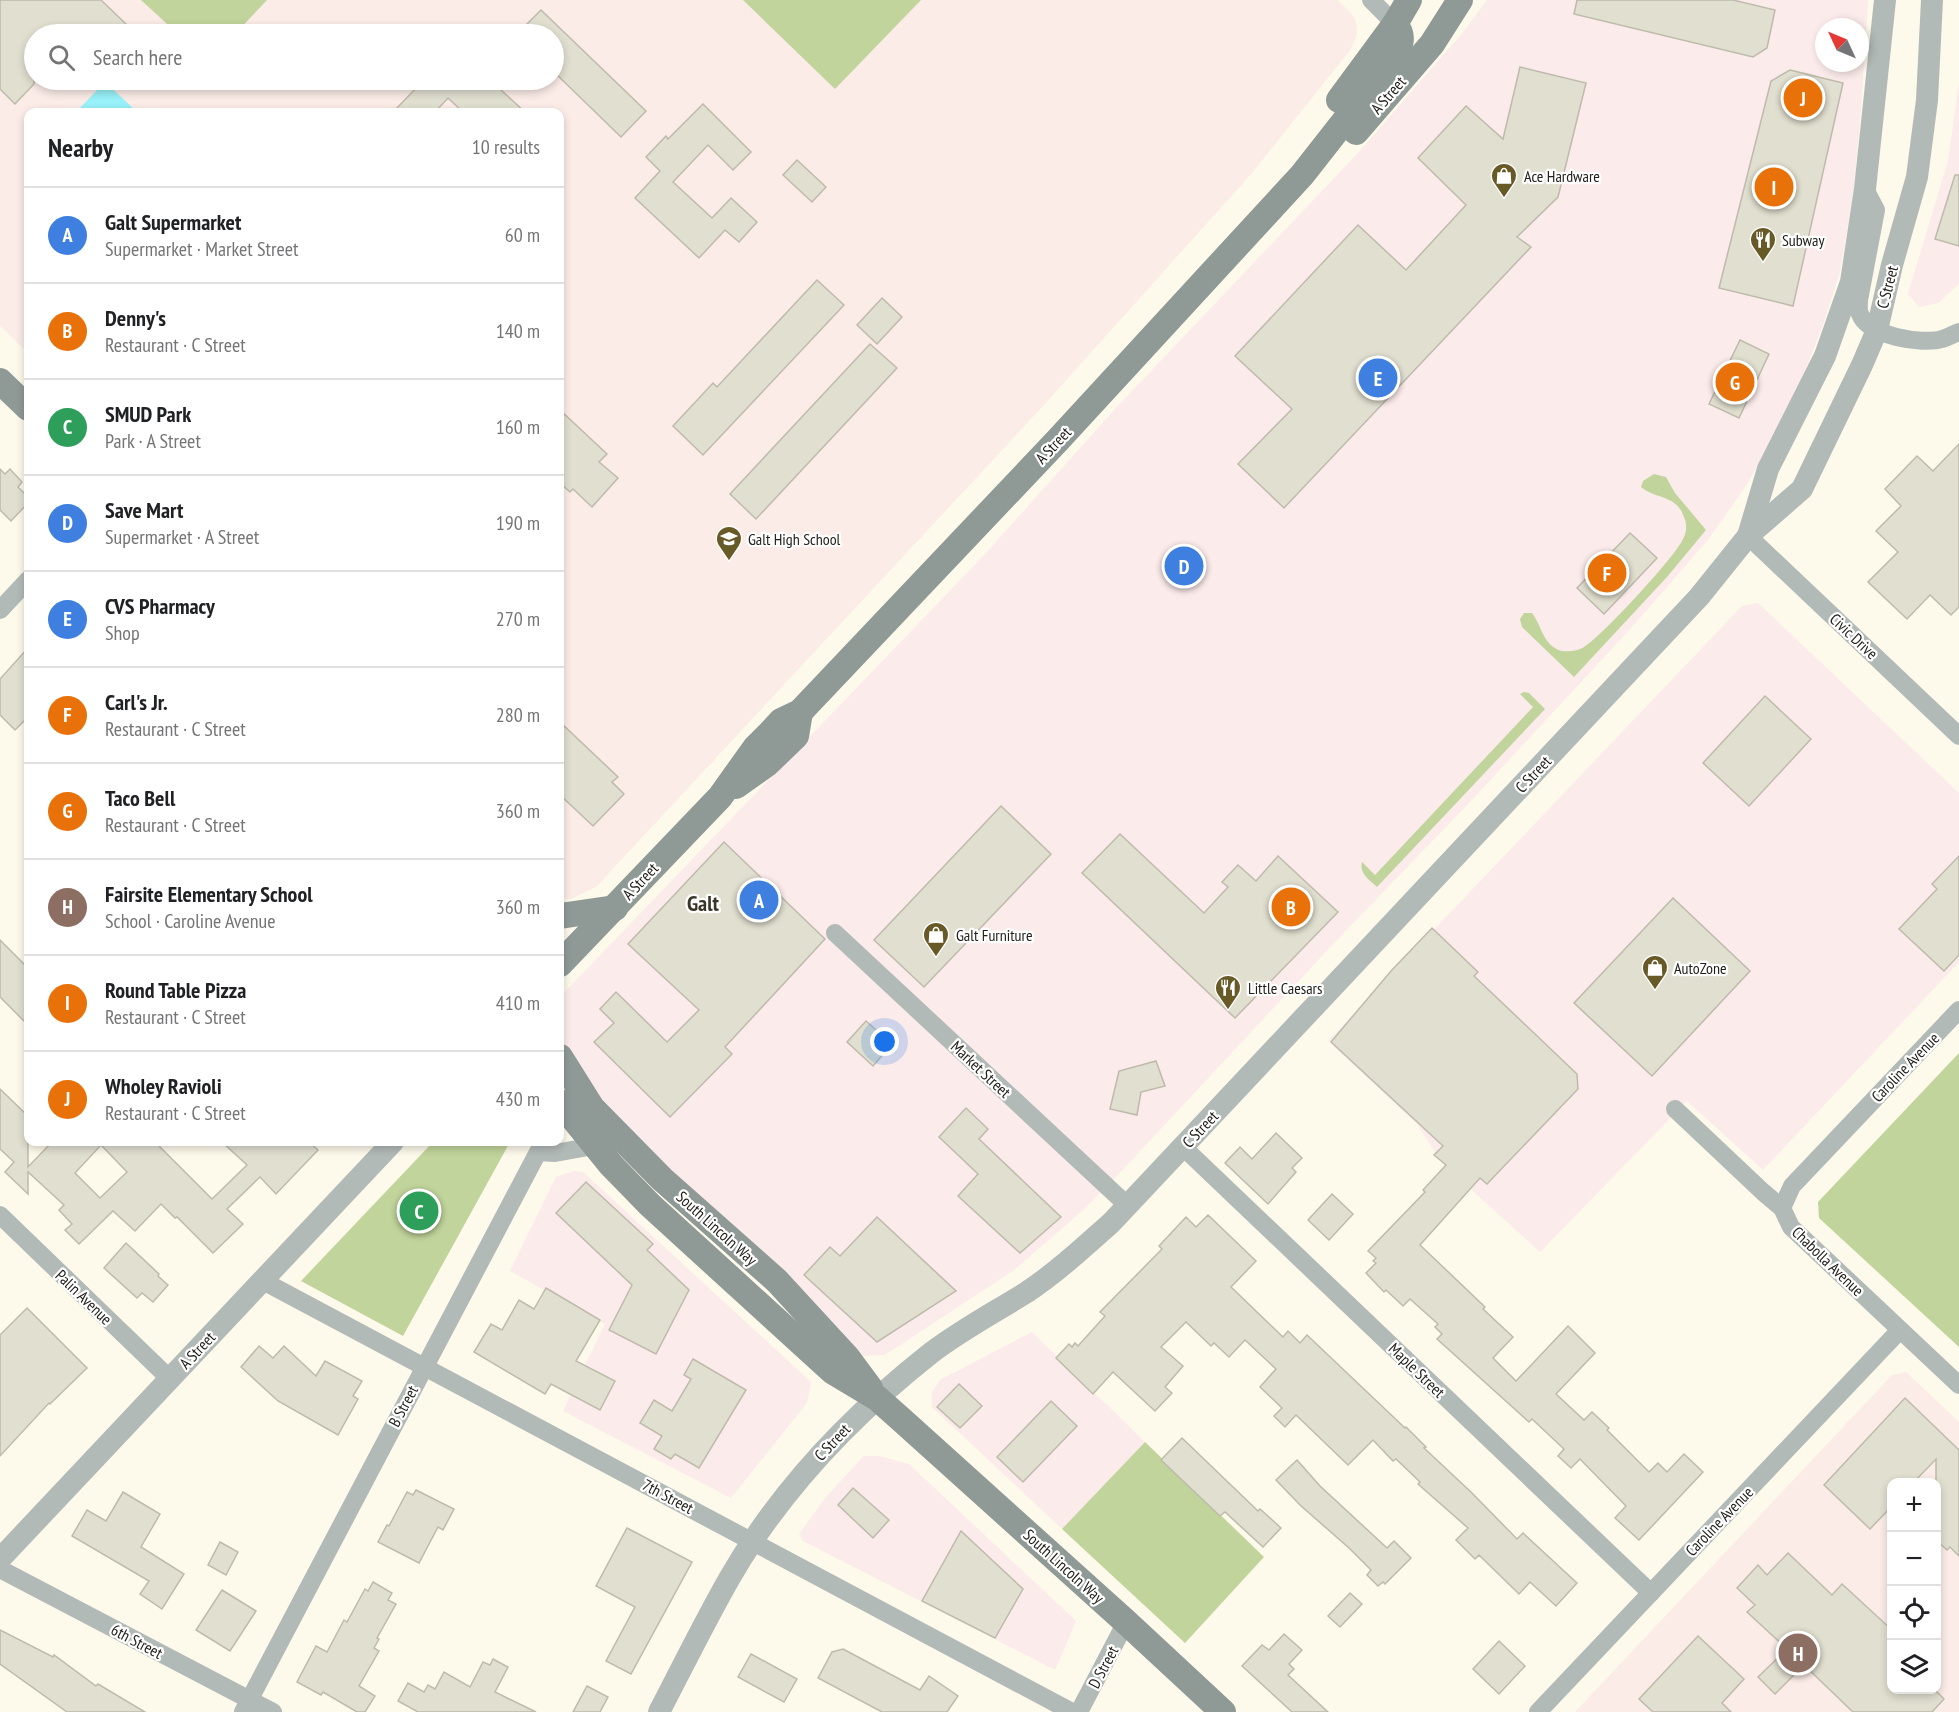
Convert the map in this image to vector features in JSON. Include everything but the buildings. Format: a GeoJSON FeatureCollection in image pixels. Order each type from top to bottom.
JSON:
{"type":"FeatureCollection","features":[{"type":"Feature","properties":{"kind":"main road","name":"A Street"},"geometry":{"type":"LineString","coordinates":[[1302,175],[1324,120],[1395,24],[1409,0]]}},
{"type":"Feature","properties":{"kind":"main road","name":"A Street"},"geometry":{"type":"LineString","coordinates":[[564,960],[720,798],[755,748],[781,721],[800,712],[1057,441],[1302,175],[1348,141],[1432,44],[1460,0]]}},
{"type":"Feature","properties":{"kind":"main road"},"geometry":{"type":"LineString","coordinates":[[0,381],[24,404]]}},
{"type":"Feature","properties":{"kind":"main road"},"geometry":{"type":"LineString","coordinates":[[564,915],[615,908]]}},
{"type":"Feature","properties":{"kind":"main road","name":"South Lincoln Way"},"geometry":{"type":"LineString","coordinates":[[564,1064],[591,1108],[662,1179],[777,1281],[847,1356],[877,1398]]}},
{"type":"Feature","properties":{"kind":"main road","name":"South Lincoln Way"},"geometry":{"type":"LineString","coordinates":[[564,1107],[594,1146],[650,1205],[832,1371],[877,1398],[1223,1712]]}},
{"type":"Feature","properties":{"kind":"street"},"geometry":{"type":"LineString","coordinates":[[1371,0],[1395,24]]}},
{"type":"Feature","properties":{"kind":"street","name":"C Street"},"geometry":{"type":"LineString","coordinates":[[1748,536],[1768,469],[1825,356],[1851,282],[1865,189],[1885,0]]}},
{"type":"Feature","properties":{"kind":"street","name":"C Street"},"geometry":{"type":"LineString","coordinates":[[659,1712],[729,1579],[786,1494],[819,1455],[854,1418],[932,1353],[1029,1290],[1066,1262],[1111,1222],[1699,597],[1748,536],[1802,489],[1858,375],[1877,330],[1917,177],[1927,100],[1932,0]]}},
{"type":"Feature","properties":{"kind":"street"},"geometry":{"type":"LineString","coordinates":[[1865,189],[1876,210],[1859,312],[1867,323],[1877,330],[1902,339],[1941,340],[1959,332]]}},
{"type":"Feature","properties":{"kind":"street","name":"Civic Drive"},"geometry":{"type":"LineString","coordinates":[[1748,536],[1959,736]]}},
{"type":"Feature","properties":{"kind":"street"},"geometry":{"type":"LineString","coordinates":[[0,610],[24,584]]}},
{"type":"Feature","properties":{"kind":"street","name":"Market Street"},"geometry":{"type":"LineString","coordinates":[[835,933],[1127,1205]]}},
{"type":"Feature","properties":{"kind":"street","name":"Caroline Avenue"},"geometry":{"type":"LineString","coordinates":[[1782,1208],[1792,1186],[1959,1010]]}},
{"type":"Feature","properties":{"kind":"street","name":"Chabolla Avenue"},"geometry":{"type":"LineString","coordinates":[[1674,1109],[1782,1208],[1791,1227],[1959,1385]]}},
{"type":"Feature","properties":{"kind":"street","name":"A Street"},"geometry":{"type":"LineString","coordinates":[[0,1559],[389,1146]]}},
{"type":"Feature","properties":{"kind":"street","name":"B Street"},"geometry":{"type":"LineString","coordinates":[[246,1706],[538,1152],[555,1153],[594,1146]]}},
{"type":"Feature","properties":{"kind":"street","name":"Maple Street"},"geometry":{"type":"LineString","coordinates":[[1183,1147],[1651,1593]]}},
{"type":"Feature","properties":{"kind":"street","name":"Palin Avenue"},"geometry":{"type":"LineString","coordinates":[[0,1215],[170,1379]]}},
{"type":"Feature","properties":{"kind":"street","name":"7th Street"},"geometry":{"type":"LineString","coordinates":[[263,1281],[1072,1712]]}},
{"type":"Feature","properties":{"kind":"street","name":"Caroline Avenue"},"geometry":{"type":"LineString","coordinates":[[1538,1712],[1900,1330]]}},
{"type":"Feature","properties":{"kind":"street","name":"6th Street"},"geometry":{"type":"LineString","coordinates":[[0,1569],[246,1706],[273,1712]]}},
{"type":"Feature","properties":{"kind":"street","name":"D Street"},"geometry":{"type":"LineString","coordinates":[[1079,1712],[1126,1622]]}},
{"type":"Feature","properties":{"kind":"shaded area","name":"Galt High School"},"geometry":{"type":"Polygon","coordinates":[[[0,0],[1338,0],[1356,21],[1357,35],[1351,49],[1252,173],[1043,406],[596,887],[571,899],[564,898],[564,108],[24,108],[24,349],[0,326],[0,0]]]}},
{"type":"Feature","properties":{"kind":"shaded area"},"geometry":{"type":"Polygon","coordinates":[[[1487,0],[1868,0],[1867,18],[1815,18],[1815,72],[1863,72],[1854,189],[1840,272],[1798,390],[1744,489],[1707,541],[1632,627],[1471,801],[1081,1212],[1014,1270],[885,1355],[860,1356],[786,1280],[631,1131],[585,1082],[564,1044],[564,993],[987,552],[1115,409],[1358,153],[1465,30],[1487,0]]]}},
{"type":"Feature","properties":{"kind":"shaded area"},"geometry":{"type":"Polygon","coordinates":[[[1959,83],[1959,284],[1938,303],[1919,307],[1908,294],[1948,161],[1959,83]]]}},
{"type":"Feature","properties":{"kind":"shaded area"},"geometry":{"type":"Polygon","coordinates":[[[1758,603],[1959,793],[1959,962],[1763,1170],[1687,1101],[1540,1252],[1442,1163],[1417,1124],[1328,1041],[1742,606],[1758,603]]]}},
{"type":"Feature","properties":{"kind":"shaded area"},"geometry":{"type":"Polygon","coordinates":[[[574,1171],[583,1172],[811,1382],[807,1403],[731,1498],[563,1411],[605,1324],[510,1271],[556,1177],[574,1171]]]}},
{"type":"Feature","properties":{"kind":"shaded area"},"geometry":{"type":"Polygon","coordinates":[[[1032,1332],[1145,1442],[1062,1529],[932,1407],[932,1392],[940,1380],[1032,1332]]]}},
{"type":"Feature","properties":{"kind":"shaded area"},"geometry":{"type":"Polygon","coordinates":[[[1906,1372],[1959,1422],[1959,1712],[1575,1712],[1892,1375],[1906,1372]]]}},
{"type":"Feature","properties":{"kind":"shaded area"},"geometry":{"type":"Polygon","coordinates":[[[864,1456],[879,1456],[909,1464],[1076,1621],[1055,1670],[803,1541],[799,1534],[826,1497],[864,1456]]]}},
{"type":"Feature","properties":{"kind":"green space"},"geometry":{"type":"Polygon","coordinates":[[[141,0],[267,0],[244,24],[167,24],[141,0]]]}},
{"type":"Feature","properties":{"kind":"green space"},"geometry":{"type":"Polygon","coordinates":[[[743,0],[921,0],[835,89],[743,0]]]}},
{"type":"Feature","properties":{"kind":"green space"},"geometry":{"type":"Polygon","coordinates":[[[1654,474],[1666,477],[1675,493],[1706,530],[1667,577],[1574,677],[1522,627],[1520,619],[1524,613],[1532,613],[1551,645],[1562,651],[1574,651],[1593,640],[1637,596],[1667,562],[1686,531],[1685,520],[1676,505],[1641,487],[1643,481],[1654,474]]]}},
{"type":"Feature","properties":{"kind":"green space"},"geometry":{"type":"Polygon","coordinates":[[[1529,693],[1545,709],[1377,887],[1362,870],[1362,862],[1375,875],[1533,707],[1520,694],[1529,693]]]}},
{"type":"Feature","properties":{"kind":"green space"},"geometry":{"type":"Polygon","coordinates":[[[1959,1053],[1959,1347],[1819,1218],[1818,1202],[1959,1053]]]}},
{"type":"Feature","properties":{"kind":"green space"},"geometry":{"type":"Polygon","coordinates":[[[429,1146],[508,1146],[403,1336],[301,1281],[429,1146]]]}},
{"type":"Feature","properties":{"kind":"green space"},"geometry":{"type":"Polygon","coordinates":[[[1145,1442],[1264,1557],[1185,1643],[1062,1529],[1145,1442]]]}},
{"type":"Feature","properties":{"kind":"water"},"geometry":{"type":"Polygon","coordinates":[[[97,90],[114,90],[133,108],[80,108],[97,90]]]}},
{"type":"Feature","properties":{"kind":"place","name":"Wholey Ravioli"},"geometry":{"type":"Point","coordinates":[1803,98]}},
{"type":"Feature","properties":{"kind":"place","name":"Round Table Pizza"},"geometry":{"type":"Point","coordinates":[1774,187]}},
{"type":"Feature","properties":{"kind":"place","name":"Ace Hardware"},"geometry":{"type":"Point","coordinates":[1504,199]}},
{"type":"Feature","properties":{"kind":"place","name":"Subway"},"geometry":{"type":"Point","coordinates":[1763,263]}},
{"type":"Feature","properties":{"kind":"place","name":"CVS Pharmacy"},"geometry":{"type":"Point","coordinates":[1378,378]}},
{"type":"Feature","properties":{"kind":"place","name":"Taco Bell"},"geometry":{"type":"Point","coordinates":[1735,382]}},
{"type":"Feature","properties":{"kind":"place","name":"Galt High School"},"geometry":{"type":"Point","coordinates":[729,562]}},
{"type":"Feature","properties":{"kind":"place","name":"Save Mart"},"geometry":{"type":"Point","coordinates":[1184,566]}},
{"type":"Feature","properties":{"kind":"place","name":"Carl's Jr."},"geometry":{"type":"Point","coordinates":[1607,573]}},
{"type":"Feature","properties":{"kind":"place","name":"Galt Supermarket"},"geometry":{"type":"Point","coordinates":[759,900]}},
{"type":"Feature","properties":{"kind":"place","name":"Denny's"},"geometry":{"type":"Point","coordinates":[1291,907]}},
{"type":"Feature","properties":{"kind":"place","name":"Galt Furniture"},"geometry":{"type":"Point","coordinates":[936,958]}},
{"type":"Feature","properties":{"kind":"place","name":"AutoZone"},"geometry":{"type":"Point","coordinates":[1655,991]}},
{"type":"Feature","properties":{"kind":"place","name":"Little Caesars"},"geometry":{"type":"Point","coordinates":[1228,1011]}},
{"type":"Feature","properties":{"kind":"place","name":"SMUD Park"},"geometry":{"type":"Point","coordinates":[419,1211]}},
{"type":"Feature","properties":{"kind":"place","name":"Fairsite Elementary School"},"geometry":{"type":"Point","coordinates":[1798,1653]}},
{"type":"Feature","properties":{"kind":"district","name":"Galt"},"geometry":{"type":"Point","coordinates":[703,903]}}]}
